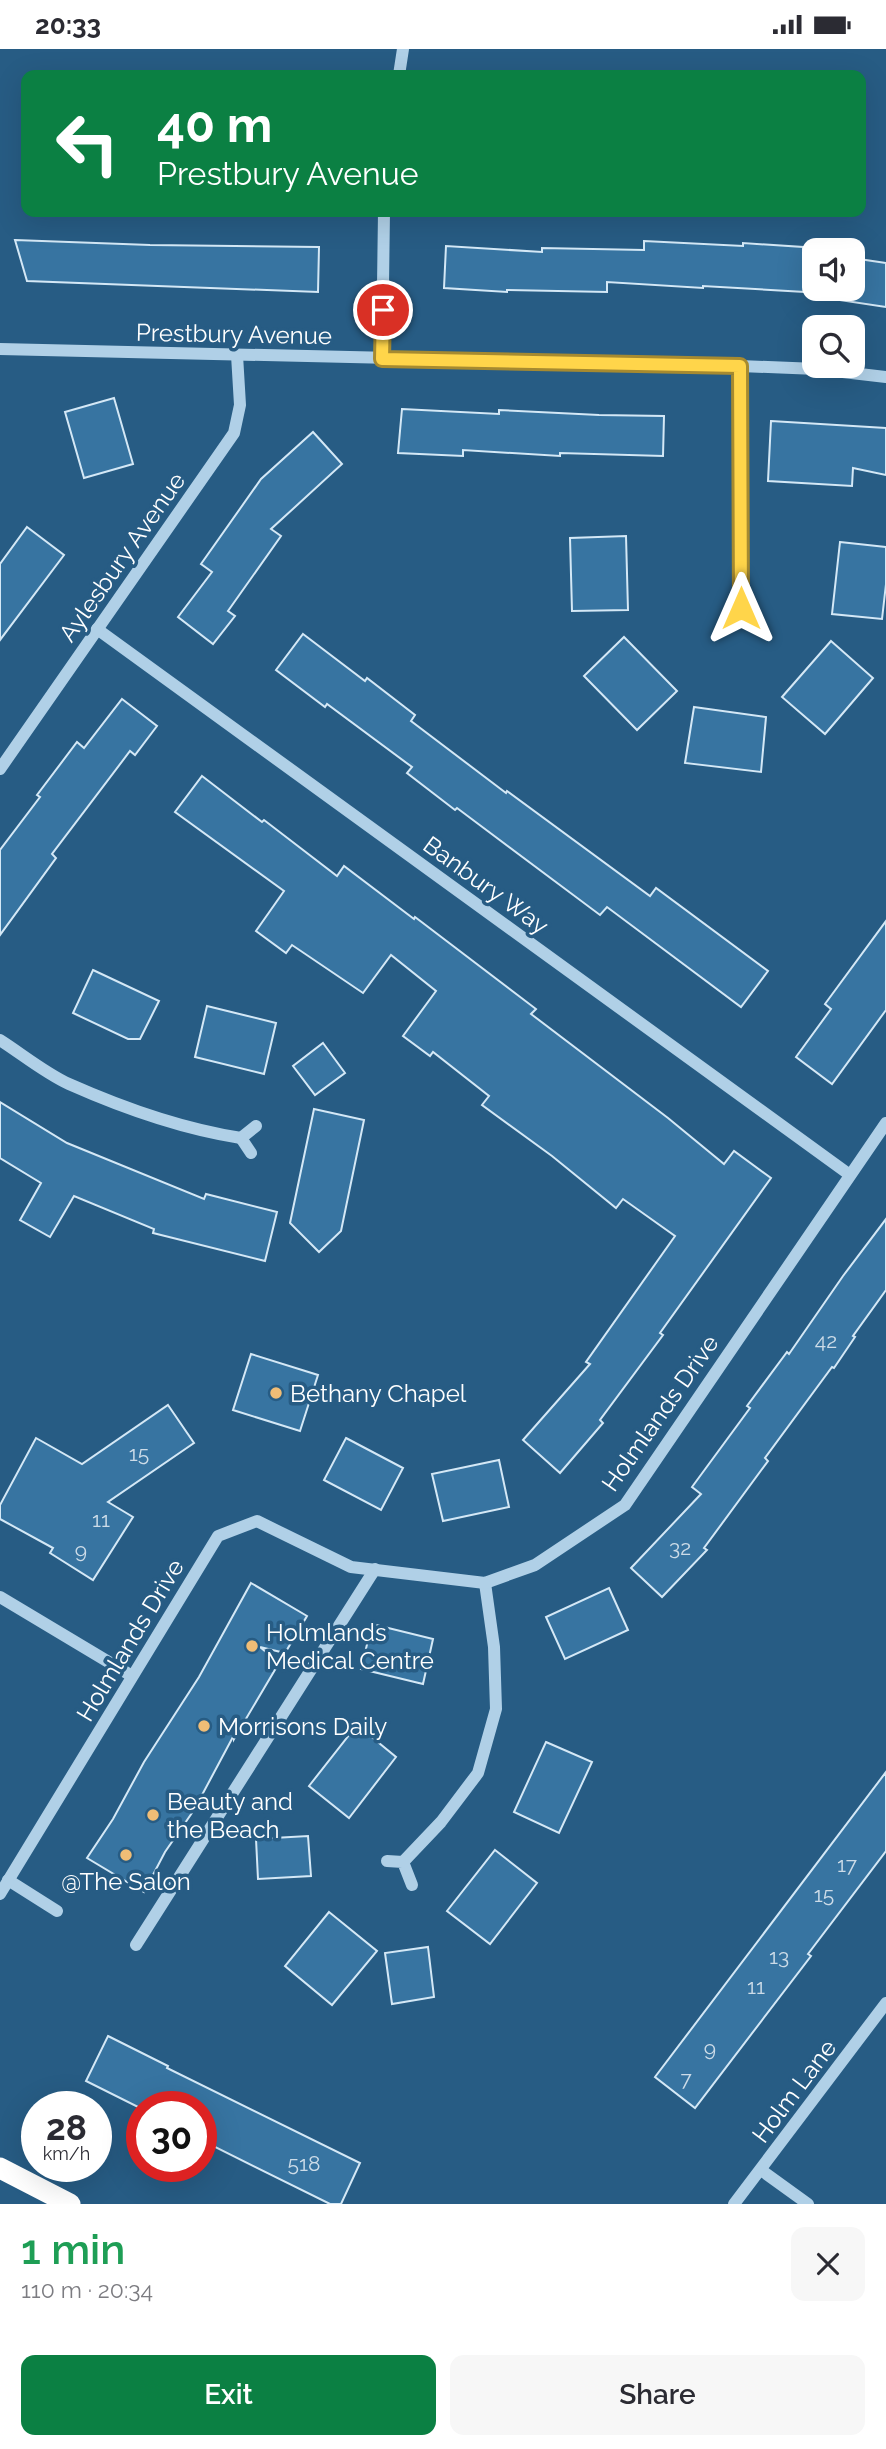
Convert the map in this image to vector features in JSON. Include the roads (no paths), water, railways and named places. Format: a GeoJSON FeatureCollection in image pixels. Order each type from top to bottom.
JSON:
{"type":"FeatureCollection","features":[{"type":"Feature","properties":{"kind":"highway"},"geometry":{"type":"LineString","coordinates":[[0,2168],[70,2204]]}},
{"type":"Feature","properties":{"kind":"street"},"geometry":{"type":"LineString","coordinates":[[400,70],[403,49]]}},
{"type":"Feature","properties":{"kind":"street"},"geometry":{"type":"LineString","coordinates":[[382,359],[384,217]]}},
{"type":"Feature","properties":{"kind":"street","name":"Prestbury Avenue"},"geometry":{"type":"LineString","coordinates":[[0,349],[740,366],[817,369],[886,377]]}},
{"type":"Feature","properties":{"kind":"street","name":"Aylesbury Avenue"},"geometry":{"type":"LineString","coordinates":[[0,769],[234,433],[240,405],[237,355]]}},
{"type":"Feature","properties":{"kind":"street"},"geometry":{"type":"LineString","coordinates":[[740,366],[741,608]]}},
{"type":"Feature","properties":{"kind":"street","name":"Banbury Way"},"geometry":{"type":"LineString","coordinates":[[97,629],[850,1175]]}},
{"type":"Feature","properties":{"kind":"street"},"geometry":{"type":"LineString","coordinates":[[0,1040],[67,1083],[206,1133],[240,1138],[256,1126]]}},
{"type":"Feature","properties":{"kind":"street","name":"Holmlands Drive"},"geometry":{"type":"LineString","coordinates":[[0,1894],[218,1536],[257,1521],[351,1567],[485,1583],[535,1565],[625,1504],[886,1123]]}},
{"type":"Feature","properties":{"kind":"street"},"geometry":{"type":"LineString","coordinates":[[240,1138],[251,1153]]}},
{"type":"Feature","properties":{"kind":"street"},"geometry":{"type":"LineString","coordinates":[[136,1945],[375,1569]]}},
{"type":"Feature","properties":{"kind":"street"},"geometry":{"type":"LineString","coordinates":[[403,1862],[441,1822],[478,1773],[496,1709],[494,1647],[485,1583]]}},
{"type":"Feature","properties":{"kind":"street"},"geometry":{"type":"LineString","coordinates":[[0,1597],[132,1677]]}},
{"type":"Feature","properties":{"kind":"street"},"geometry":{"type":"LineString","coordinates":[[387,1861],[403,1862]]}},
{"type":"Feature","properties":{"kind":"street"},"geometry":{"type":"LineString","coordinates":[[403,1862],[412,1885]]}},
{"type":"Feature","properties":{"kind":"street"},"geometry":{"type":"LineString","coordinates":[[8,1880],[58,1911]]}},
{"type":"Feature","properties":{"kind":"street","name":"Holm Lane"},"geometry":{"type":"LineString","coordinates":[[734,2204],[886,2003]]}},
{"type":"Feature","properties":{"kind":"street"},"geometry":{"type":"LineString","coordinates":[[761,2170],[808,2204]]}},
{"type":"Feature","properties":{"kind":"place","name":"Bethany Chapel"},"geometry":{"type":"Point","coordinates":[276,1393]}},
{"type":"Feature","properties":{"kind":"place","name":"Holmlands Medical Centre"},"geometry":{"type":"Point","coordinates":[252,1646]}},
{"type":"Feature","properties":{"kind":"place","name":"Morrisons Daily"},"geometry":{"type":"Point","coordinates":[204,1726]}},
{"type":"Feature","properties":{"kind":"place","name":"Beauty and the Beach"},"geometry":{"type":"Point","coordinates":[153,1815]}},
{"type":"Feature","properties":{"kind":"place","name":"@The Salon"},"geometry":{"type":"Point","coordinates":[126,1855]}}]}
